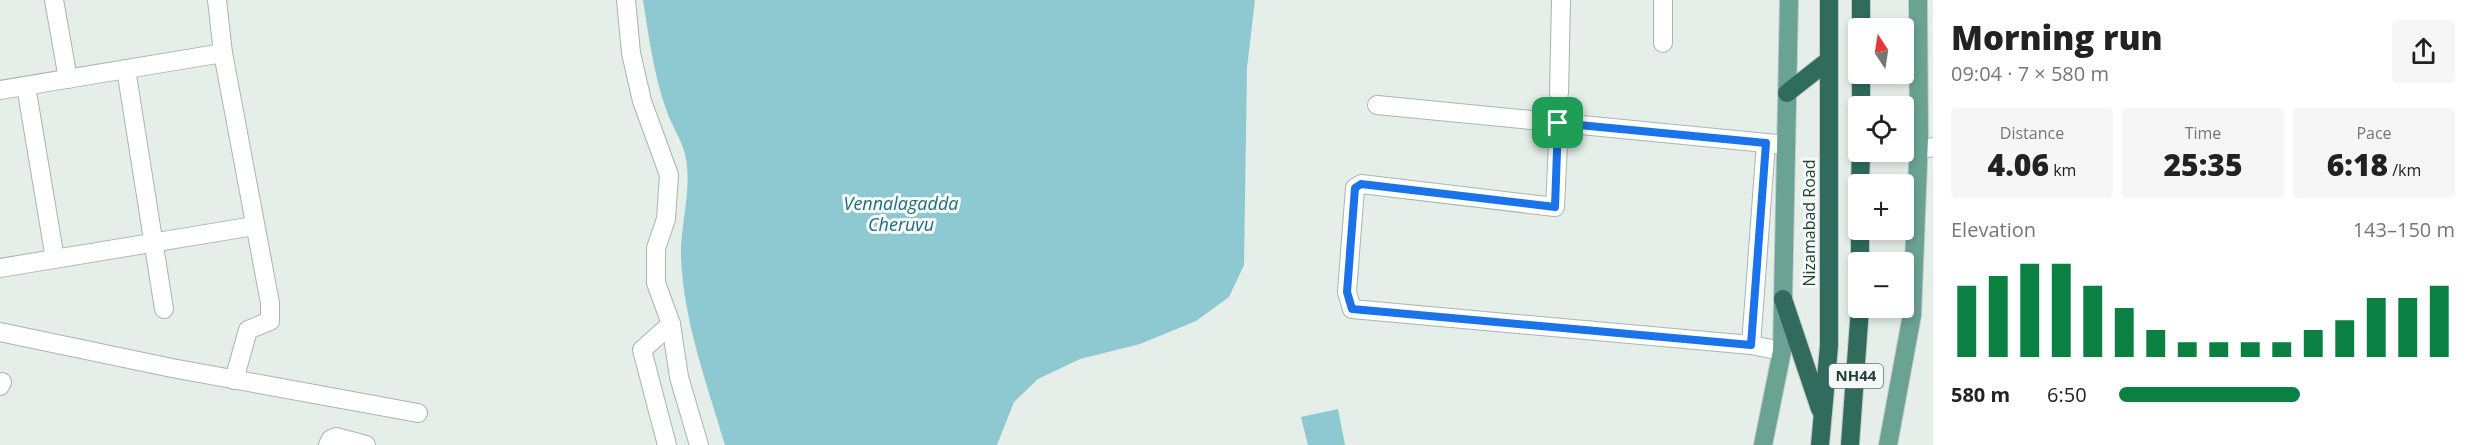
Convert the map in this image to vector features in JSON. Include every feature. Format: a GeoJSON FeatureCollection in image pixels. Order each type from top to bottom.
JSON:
{"type":"FeatureCollection","features":[{"type":"Feature","properties":{"kind":"highway","name":"Nizamabad Road"},"geometry":{"type":"LineString","coordinates":[[1820,445],[1829,346],[1829,0]]}},
{"type":"Feature","properties":{"kind":"highway"},"geometry":{"type":"LineString","coordinates":[[1861,0],[1861,18]]}},
{"type":"Feature","properties":{"kind":"highway"},"geometry":{"type":"LineString","coordinates":[[1787,93],[1829,60]]}},
{"type":"Feature","properties":{"kind":"highway"},"geometry":{"type":"LineString","coordinates":[[1783,299],[1823,417]]}},
{"type":"Feature","properties":{"kind":"highway","name":"NH44"},"geometry":{"type":"LineString","coordinates":[[1850,445],[1859,318]]}},
{"type":"Feature","properties":{"kind":"main road","name":"Nizamabad Road"},"geometry":{"type":"LineString","coordinates":[[1763,445],[1782,351],[1789,0]]}},
{"type":"Feature","properties":{"kind":"main road"},"geometry":{"type":"LineString","coordinates":[[1888,445],[1911,315],[1918,148],[1918,0]]}},
{"type":"Feature","properties":{"kind":"street"},"geometry":{"type":"LineString","coordinates":[[54,0],[68,79]]}},
{"type":"Feature","properties":{"kind":"street"},"geometry":{"type":"LineString","coordinates":[[217,0],[254,226],[270,303],[270,321],[248,330],[234,380]]}},
{"type":"Feature","properties":{"kind":"street"},"geometry":{"type":"LineString","coordinates":[[626,0],[631,53],[642,101],[669,175],[666,219],[656,248],[656,284],[671,324],[679,377],[699,445]]}},
{"type":"Feature","properties":{"kind":"street"},"geometry":{"type":"LineString","coordinates":[[1559,93],[1561,0]]}},
{"type":"Feature","properties":{"kind":"street"},"geometry":{"type":"LineString","coordinates":[[1663,0],[1663,43]]}},
{"type":"Feature","properties":{"kind":"street"},"geometry":{"type":"LineString","coordinates":[[0,90],[224,53]]}},
{"type":"Feature","properties":{"kind":"street"},"geometry":{"type":"LineString","coordinates":[[126,69],[164,309]]}},
{"type":"Feature","properties":{"kind":"street"},"geometry":{"type":"LineString","coordinates":[[26,86],[55,259]]}},
{"type":"Feature","properties":{"kind":"street"},"geometry":{"type":"LineString","coordinates":[[1377,105],[1786,145]]}},
{"type":"Feature","properties":{"kind":"street"},"geometry":{"type":"LineString","coordinates":[[1558,123],[1555,207],[1361,184],[1355,188],[1347,292],[1352,309],[1751,345],[1782,351]]}},
{"type":"Feature","properties":{"kind":"street"},"geometry":{"type":"LineString","coordinates":[[1751,345],[1766,143]]}},
{"type":"Feature","properties":{"kind":"street"},"geometry":{"type":"LineString","coordinates":[[0,268],[254,226]]}},
{"type":"Feature","properties":{"kind":"street"},"geometry":{"type":"LineString","coordinates":[[668,445],[642,350],[671,324]]}},
{"type":"Feature","properties":{"kind":"street"},"geometry":{"type":"LineString","coordinates":[[0,332],[234,380],[418,413]]}},
{"type":"Feature","properties":{"kind":"street"},"geometry":{"type":"LineString","coordinates":[[328,445],[331,439],[336,437],[366,445]]}},
{"type":"Feature","properties":{"kind":"water","name":"Vennalagadda Cheruvu"},"geometry":{"type":"Polygon","coordinates":[[[643,0],[1255,0],[1247,68],[1244,265],[1229,297],[1196,321],[1140,344],[1080,359],[1038,379],[1014,402],[997,445],[725,445],[691,330],[683,282],[681,245],[688,180],[685,154],[667,112],[659,85],[643,0]]]}},
{"type":"Feature","properties":{"kind":"water"},"geometry":{"type":"Polygon","coordinates":[[[1338,409],[1345,445],[1308,445],[1301,417],[1338,409]]]}},
{"type":"Feature","properties":{"kind":"route"},"geometry":{"type":"LineString","coordinates":[[1558,123],[1766,143],[1751,345],[1352,309],[1347,292],[1355,188],[1361,184],[1555,207],[1558,123]]}}]}
